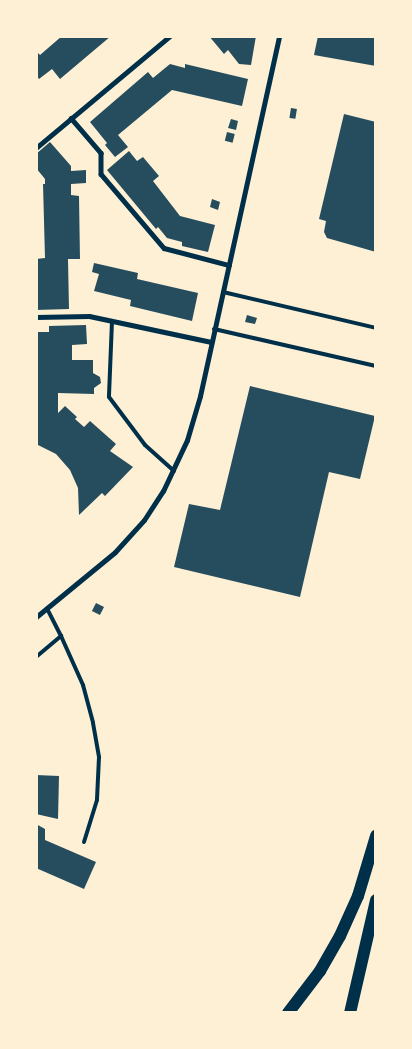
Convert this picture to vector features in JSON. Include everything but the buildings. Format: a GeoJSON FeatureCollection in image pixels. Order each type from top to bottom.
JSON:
{"type":"FeatureCollection","features":[{"type":"Feature","properties":{"kind":"highway"},"geometry":{"type":"LineString","coordinates":[[288,1013],[320,971],[340,936],[358,896],[376,836]]}},
{"type":"Feature","properties":{"kind":"highway"},"geometry":{"type":"LineString","coordinates":[[350,1013],[376,900]]}},
{"type":"Feature","properties":{"kind":"street"},"geometry":{"type":"LineString","coordinates":[[36,148],[170,36]]}},
{"type":"Feature","properties":{"kind":"street"},"geometry":{"type":"LineString","coordinates":[[36,617],[115,552],[144,520],[174,471],[187,440],[200,396],[279,36]]}},
{"type":"Feature","properties":{"kind":"street"},"geometry":{"type":"LineString","coordinates":[[71,118],[101,154],[101,174],[164,248],[229,266]]}},
{"type":"Feature","properties":{"kind":"street"},"geometry":{"type":"LineString","coordinates":[[36,318],[89,316],[211,342]]}},
{"type":"Feature","properties":{"kind":"lane"},"geometry":{"type":"LineString","coordinates":[[223,292],[376,328]]}},
{"type":"Feature","properties":{"kind":"lane"},"geometry":{"type":"LineString","coordinates":[[112,321],[109,397],[145,445],[174,471]]}},
{"type":"Feature","properties":{"kind":"lane"},"geometry":{"type":"LineString","coordinates":[[214,329],[376,366]]}},
{"type":"Feature","properties":{"kind":"lane"},"geometry":{"type":"LineString","coordinates":[[47,608],[83,685],[93,723],[99,757],[97,800],[84,842]]}},
{"type":"Feature","properties":{"kind":"lane"},"geometry":{"type":"LineString","coordinates":[[36,657],[61,636]]}}]}
